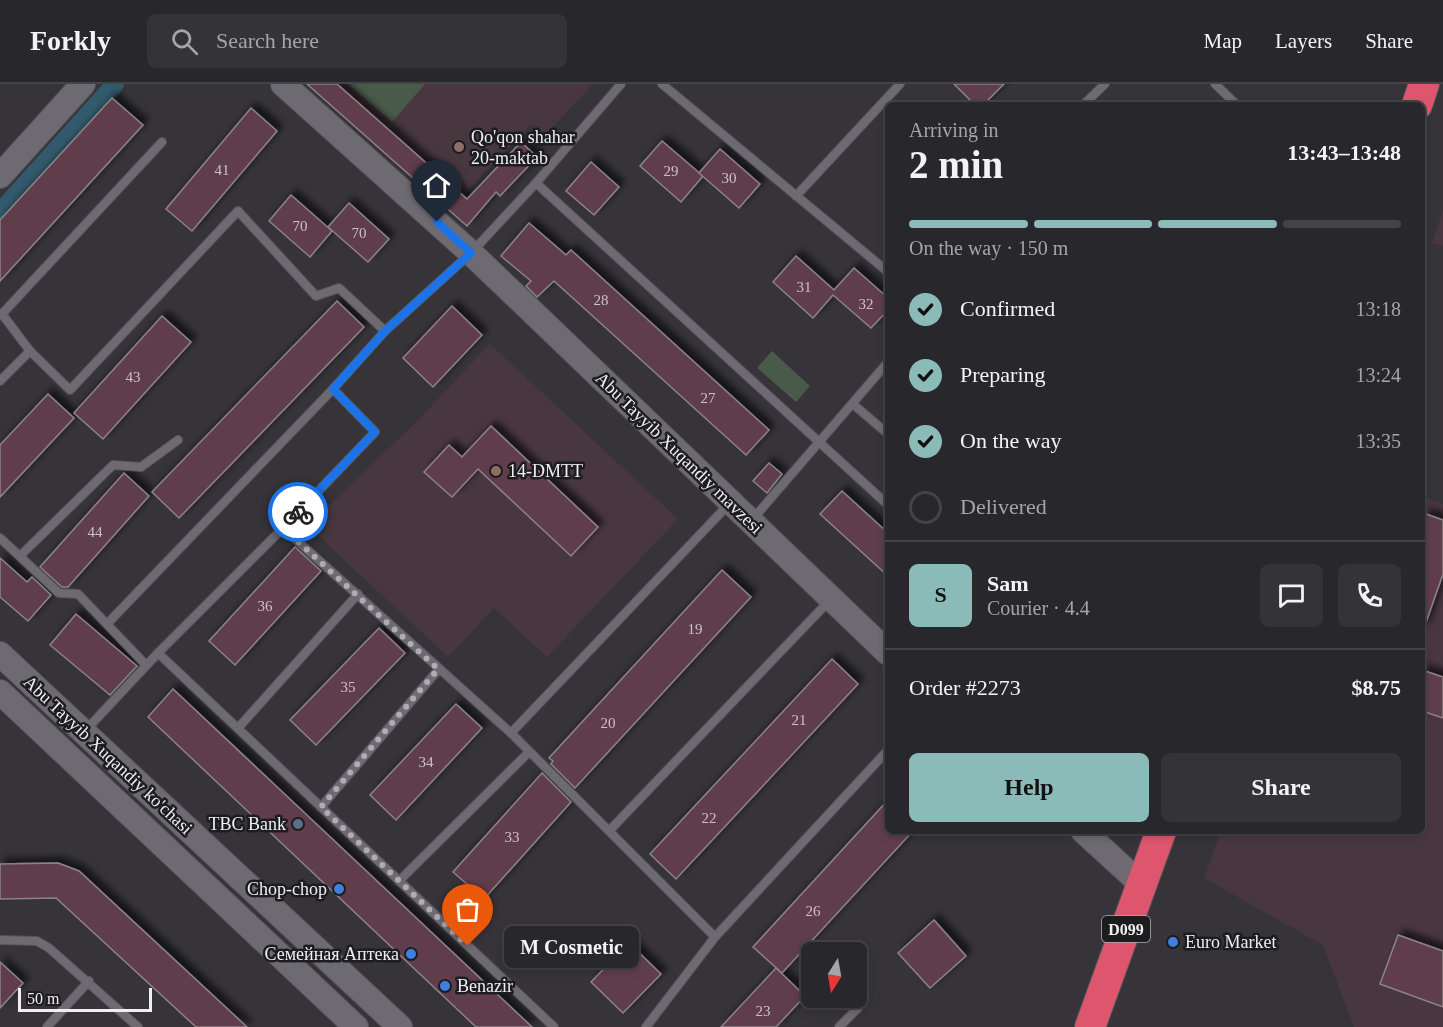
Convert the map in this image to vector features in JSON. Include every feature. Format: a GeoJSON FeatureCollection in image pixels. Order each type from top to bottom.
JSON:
{"type":"FeatureCollection","features":[{"type":"Feature","properties":{"kind":"highway"},"geometry":{"type":"LineString","coordinates":[[1418,102],[1424,84]]}},
{"type":"Feature","properties":{"kind":"highway","name":"D099"},"geometry":{"type":"LineString","coordinates":[[1089,1027],[1160,834]]}},
{"type":"Feature","properties":{"kind":"main road"},"geometry":{"type":"LineString","coordinates":[[0,176],[82,84]]}},
{"type":"Feature","properties":{"kind":"main road","name":"Abu Tayyib Xuqandiy mavzesi"},"geometry":{"type":"LineString","coordinates":[[283,84],[471,253],[885,650]]}},
{"type":"Feature","properties":{"kind":"main road","name":"Abu Tayyib Xuqandiy ko'chasi"},"geometry":{"type":"LineString","coordinates":[[0,654],[400,1027]]}},
{"type":"Feature","properties":{"kind":"main road"},"geometry":{"type":"LineString","coordinates":[[1,694],[356,1027]]}},
{"type":"Feature","properties":{"kind":"main road"},"geometry":{"type":"LineString","coordinates":[[1086,834],[1142,885]]}},
{"type":"Feature","properties":{"kind":"lane"},"geometry":{"type":"LineString","coordinates":[[107,624],[333,389],[385,331],[471,253],[536,183],[621,84]]}},
{"type":"Feature","properties":{"kind":"lane"},"geometry":{"type":"LineString","coordinates":[[662,84],[885,270]]}},
{"type":"Feature","properties":{"kind":"lane"},"geometry":{"type":"LineString","coordinates":[[796,196],[900,84]]}},
{"type":"Feature","properties":{"kind":"lane"},"geometry":{"type":"LineString","coordinates":[[1086,102],[1105,84]]}},
{"type":"Feature","properties":{"kind":"lane"},"geometry":{"type":"LineString","coordinates":[[1215,84],[1234,102]]}},
{"type":"Feature","properties":{"kind":"lane"},"geometry":{"type":"LineString","coordinates":[[162,142],[2,314],[30,351],[70,390],[238,211],[316,296],[339,288],[385,331]]}},
{"type":"Feature","properties":{"kind":"lane"},"geometry":{"type":"LineString","coordinates":[[536,183],[885,502]]}},
{"type":"Feature","properties":{"kind":"lane"},"geometry":{"type":"LineString","coordinates":[[0,381],[30,351]]}},
{"type":"Feature","properties":{"kind":"lane"},"geometry":{"type":"LineString","coordinates":[[750,522],[817,442],[854,405],[885,366]]}},
{"type":"Feature","properties":{"kind":"lane"},"geometry":{"type":"LineString","coordinates":[[84,733],[158,653],[375,432],[333,389]]}},
{"type":"Feature","properties":{"kind":"lane"},"geometry":{"type":"LineString","coordinates":[[854,405],[885,431]]}},
{"type":"Feature","properties":{"kind":"lane"},"geometry":{"type":"LineString","coordinates":[[20,556],[113,465],[141,467],[178,440]]}},
{"type":"Feature","properties":{"kind":"lane"},"geometry":{"type":"LineString","coordinates":[[511,733],[730,503]]}},
{"type":"Feature","properties":{"kind":"lane"},"geometry":{"type":"LineString","coordinates":[[283,528],[511,733],[528,753],[715,937]]}},
{"type":"Feature","properties":{"kind":"lane"},"geometry":{"type":"LineString","coordinates":[[0,538],[59,592],[78,594],[146,666]]}},
{"type":"Feature","properties":{"kind":"lane"},"geometry":{"type":"LineString","coordinates":[[238,728],[358,594]]}},
{"type":"Feature","properties":{"kind":"lane"},"geometry":{"type":"LineString","coordinates":[[609,831],[831,600]]}},
{"type":"Feature","properties":{"kind":"lane"},"geometry":{"type":"LineString","coordinates":[[158,653],[554,1027]]}},
{"type":"Feature","properties":{"kind":"lane"},"geometry":{"type":"LineString","coordinates":[[321,807],[438,669]]}},
{"type":"Feature","properties":{"kind":"lane"},"geometry":{"type":"LineString","coordinates":[[399,881],[528,753]]}},
{"type":"Feature","properties":{"kind":"lane"},"geometry":{"type":"LineString","coordinates":[[646,1027],[715,937],[885,753]]}},
{"type":"Feature","properties":{"kind":"lane"},"geometry":{"type":"LineString","coordinates":[[0,940],[37,941],[89,981],[138,1027]]}},
{"type":"Feature","properties":{"kind":"lane"},"geometry":{"type":"LineString","coordinates":[[46,1027],[89,981]]}},
{"type":"Feature","properties":{"kind":"lane"},"geometry":{"type":"LineString","coordinates":[[839,1027],[858,1008]]}},
{"type":"Feature","properties":{"kind":"shaded area","name":"Qo'qon shahar 20-maktab"},"geometry":{"type":"Polygon","coordinates":[[[337,84],[593,84],[545,135],[531,124],[463,195],[337,84]]]}},
{"type":"Feature","properties":{"kind":"shaded area"},"geometry":{"type":"Polygon","coordinates":[[[1443,210],[1443,246],[1432,243],[1443,210]]]}},
{"type":"Feature","properties":{"kind":"shaded area","name":"14-DMTT"},"geometry":{"type":"Polygon","coordinates":[[[490,344],[678,519],[547,657],[494,608],[448,657],[308,526],[416,422],[490,344]]]}},
{"type":"Feature","properties":{"kind":"shaded area"},"geometry":{"type":"Polygon","coordinates":[[[1425,497],[1443,504],[1443,1027],[1354,1027],[1323,945],[1204,878],[1220,834],[1425,834],[1425,497]]]}},
{"type":"Feature","properties":{"kind":"green space"},"geometry":{"type":"Polygon","coordinates":[[[348,84],[425,84],[392,122],[348,84]]]}},
{"type":"Feature","properties":{"kind":"green space"},"geometry":{"type":"Polygon","coordinates":[[[772,351],[810,386],[796,402],[757,368],[772,351]]]}},
{"type":"Feature","properties":{"kind":"building"},"geometry":{"type":"Polygon","coordinates":[[[307,84],[337,84],[467,199],[521,142],[537,157],[500,196],[496,192],[467,226],[307,84]]]}},
{"type":"Feature","properties":{"kind":"building"},"geometry":{"type":"Polygon","coordinates":[[[954,84],[1004,84],[986,102],[972,102],[954,84]]]}},
{"type":"Feature","properties":{"kind":"building"},"geometry":{"type":"Polygon","coordinates":[[[112,98],[143,125],[0,281],[0,220],[112,98]]]}},
{"type":"Feature","properties":{"kind":"building"},"geometry":{"type":"Polygon","coordinates":[[[251,108],[277,131],[192,231],[166,209],[251,108]]]}},
{"type":"Feature","properties":{"kind":"building"},"geometry":{"type":"Polygon","coordinates":[[[662,141],[703,176],[681,202],[640,166],[662,141]]]}},
{"type":"Feature","properties":{"kind":"building"},"geometry":{"type":"Polygon","coordinates":[[[720,149],[760,184],[739,208],[699,173],[720,149]]]}},
{"type":"Feature","properties":{"kind":"building"},"geometry":{"type":"Polygon","coordinates":[[[591,162],[619,187],[594,215],[566,191],[591,162]]]}},
{"type":"Feature","properties":{"kind":"building"},"geometry":{"type":"Polygon","coordinates":[[[291,195],[332,231],[310,257],[269,221],[291,195]]]}},
{"type":"Feature","properties":{"kind":"building"},"geometry":{"type":"Polygon","coordinates":[[[349,203],[389,239],[368,262],[328,227],[349,203]]]}},
{"type":"Feature","properties":{"kind":"building"},"geometry":{"type":"Polygon","coordinates":[[[529,223],[566,255],[571,250],[769,430],[746,455],[554,281],[537,297],[526,286],[531,281],[501,256],[529,223]]]}},
{"type":"Feature","properties":{"kind":"building"},"geometry":{"type":"Polygon","coordinates":[[[796,256],[834,290],[854,268],[885,295],[885,313],[871,328],[833,295],[813,318],[773,282],[796,256]]]}},
{"type":"Feature","properties":{"kind":"building"},"geometry":{"type":"Polygon","coordinates":[[[337,301],[364,327],[179,518],[152,492],[337,301]]]}},
{"type":"Feature","properties":{"kind":"building"},"geometry":{"type":"Polygon","coordinates":[[[452,306],[482,335],[433,387],[403,358],[452,306]]]}},
{"type":"Feature","properties":{"kind":"building"},"geometry":{"type":"Polygon","coordinates":[[[162,316],[191,342],[103,439],[74,413],[162,316]]]}},
{"type":"Feature","properties":{"kind":"building"},"geometry":{"type":"Polygon","coordinates":[[[48,394],[74,418],[0,497],[0,445],[48,394]]]}},
{"type":"Feature","properties":{"kind":"building"},"geometry":{"type":"Polygon","coordinates":[[[491,426],[598,527],[571,556],[478,469],[452,497],[424,472],[449,445],[462,457],[491,426]]]}},
{"type":"Feature","properties":{"kind":"building"},"geometry":{"type":"Polygon","coordinates":[[[769,463],[782,474],[767,493],[753,481],[769,463]]]}},
{"type":"Feature","properties":{"kind":"building"},"geometry":{"type":"Polygon","coordinates":[[[124,473],[149,496],[68,587],[62,587],[40,567],[124,473]]]}},
{"type":"Feature","properties":{"kind":"building"},"geometry":{"type":"Polygon","coordinates":[[[842,491],[885,530],[885,573],[820,514],[842,491]]]}},
{"type":"Feature","properties":{"kind":"building"},"geometry":{"type":"Polygon","coordinates":[[[1426,514],[1443,520],[1443,574],[1425,625],[1426,514]]]}},
{"type":"Feature","properties":{"kind":"building"},"geometry":{"type":"Polygon","coordinates":[[[295,547],[321,571],[235,665],[209,641],[295,547]]]}},
{"type":"Feature","properties":{"kind":"building"},"geometry":{"type":"Polygon","coordinates":[[[0,558],[27,582],[32,577],[51,595],[28,621],[0,597],[0,558]]]}},
{"type":"Feature","properties":{"kind":"building"},"geometry":{"type":"Polygon","coordinates":[[[722,570],[751,597],[575,788],[551,764],[553,761],[549,758],[722,570]]]}},
{"type":"Feature","properties":{"kind":"building"},"geometry":{"type":"Polygon","coordinates":[[[76,614],[137,666],[110,695],[50,645],[76,614]]]}},
{"type":"Feature","properties":{"kind":"building"},"geometry":{"type":"Polygon","coordinates":[[[379,628],[405,653],[316,745],[290,720],[379,628]]]}},
{"type":"Feature","properties":{"kind":"building"},"geometry":{"type":"Polygon","coordinates":[[[832,659],[858,684],[676,879],[650,854],[832,659]]]}},
{"type":"Feature","properties":{"kind":"building"},"geometry":{"type":"Polygon","coordinates":[[[1425,671],[1443,677],[1443,718],[1425,712],[1425,671]]]}},
{"type":"Feature","properties":{"kind":"building"},"geometry":{"type":"Polygon","coordinates":[[[173,689],[532,1027],[476,1027],[148,717],[173,689]]]}},
{"type":"Feature","properties":{"kind":"building"},"geometry":{"type":"Polygon","coordinates":[[[456,704],[482,728],[396,820],[370,795],[456,704]]]}},
{"type":"Feature","properties":{"kind":"building"},"geometry":{"type":"Polygon","coordinates":[[[542,773],[571,802],[484,899],[453,872],[542,773]]]}},
{"type":"Feature","properties":{"kind":"building"},"geometry":{"type":"Polygon","coordinates":[[[885,803],[885,834],[910,834],[811,942],[801,942],[801,952],[782,973],[753,947],[885,803]]]}},
{"type":"Feature","properties":{"kind":"building"},"geometry":{"type":"Polygon","coordinates":[[[58,863],[79,871],[247,1027],[196,1027],[56,898],[0,899],[0,864],[58,863]]]}},
{"type":"Feature","properties":{"kind":"building"},"geometry":{"type":"Polygon","coordinates":[[[934,920],[966,956],[930,988],[898,953],[934,920]]]}},
{"type":"Feature","properties":{"kind":"building"},"geometry":{"type":"Polygon","coordinates":[[[1398,935],[1443,951],[1443,1007],[1380,984],[1398,935]]]}},
{"type":"Feature","properties":{"kind":"building"},"geometry":{"type":"Polygon","coordinates":[[[629,943],[661,974],[623,1013],[591,982],[629,943]]]}},
{"type":"Feature","properties":{"kind":"building"},"geometry":{"type":"Polygon","coordinates":[[[0,962],[23,983],[0,1008],[0,962]]]}},
{"type":"Feature","properties":{"kind":"building"},"geometry":{"type":"Polygon","coordinates":[[[776,968],[801,992],[801,1000],[776,1027],[721,1027],[776,968]]]}},
{"type":"Feature","properties":{"kind":"waterway"},"geometry":{"type":"LineString","coordinates":[[0,212],[115,84]]}},
{"type":"Feature","properties":{"kind":"way so far"},"geometry":{"type":"LineString","coordinates":[[298,512],[283,528],[438,669],[321,807],[468,946]]}},
{"type":"Feature","properties":{"kind":"place","name":"Qo'qon shahar 20-maktab"},"geometry":{"type":"Point","coordinates":[459,147]}},
{"type":"Feature","properties":{"kind":"place","name":"14-DMTT"},"geometry":{"type":"Point","coordinates":[496,471]}},
{"type":"Feature","properties":{"kind":"place","name":"TBC Bank"},"geometry":{"type":"Point","coordinates":[298,824]}},
{"type":"Feature","properties":{"kind":"place","name":"Chop-chop"},"geometry":{"type":"Point","coordinates":[339,889]}},
{"type":"Feature","properties":{"kind":"place","name":"Euro Market"},"geometry":{"type":"Point","coordinates":[1173,942]}},
{"type":"Feature","properties":{"kind":"place","name":"M Cosmetic"},"geometry":{"type":"Point","coordinates":[468,946]}},
{"type":"Feature","properties":{"kind":"place","name":"Семейная Аптека"},"geometry":{"type":"Point","coordinates":[411,954]}},
{"type":"Feature","properties":{"kind":"place","name":"Benazir"},"geometry":{"type":"Point","coordinates":[445,986]}},
{"type":"Feature","properties":{"kind":"route"},"geometry":{"type":"LineString","coordinates":[[298,512],[375,432],[333,389],[385,331],[471,253],[437,222]]}}]}
